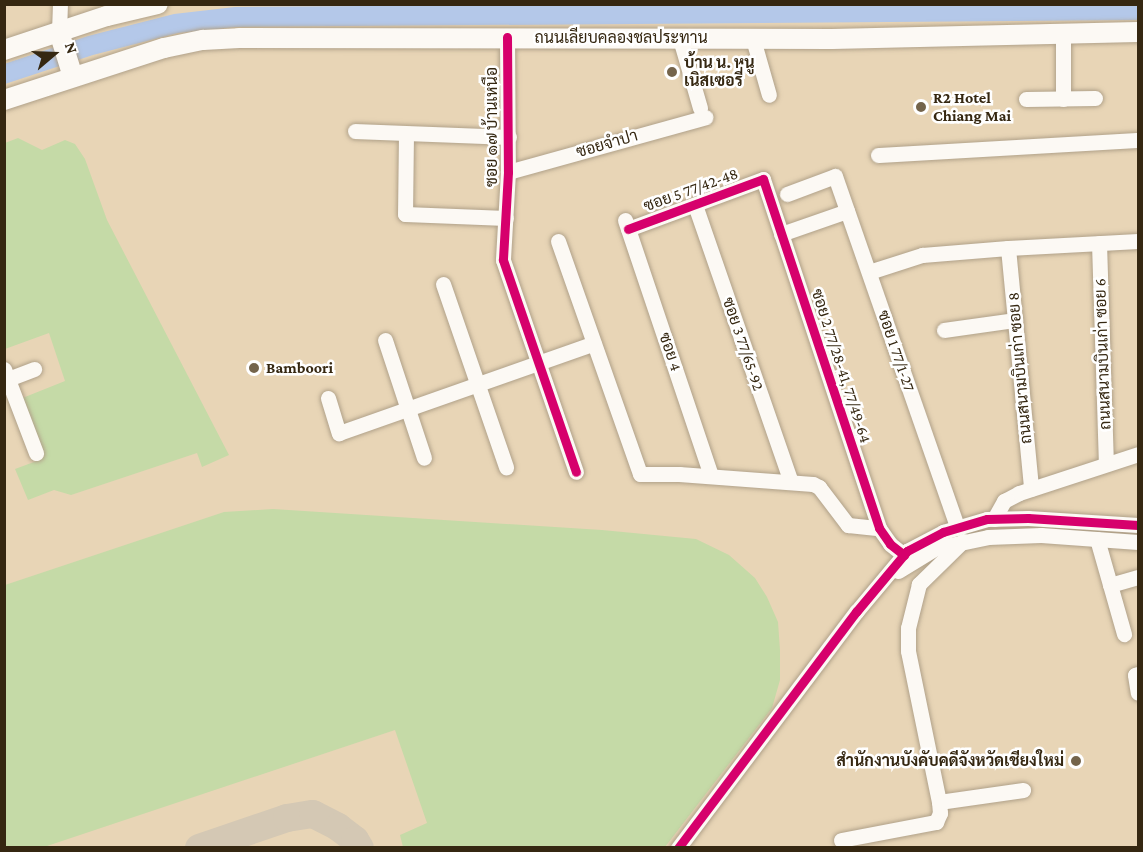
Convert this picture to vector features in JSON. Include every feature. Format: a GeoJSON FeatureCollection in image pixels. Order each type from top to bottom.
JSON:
{"type":"FeatureCollection","features":[{"type":"Feature","properties":{"kind":"main road"},"geometry":{"type":"LineString","coordinates":[[4,50],[61,36],[107,16],[158,4]]}},
{"type":"Feature","properties":{"kind":"main road","name":"ถนนเลียบคลองชลประทาน"},"geometry":{"type":"LineString","coordinates":[[4,100],[71,71],[203,40],[507,37],[753,39],[1138,32]]}},
{"type":"Feature","properties":{"kind":"main road"},"geometry":{"type":"LineString","coordinates":[[61,36],[71,71]]}},
{"type":"Feature","properties":{"kind":"street"},"geometry":{"type":"LineString","coordinates":[[60,4],[61,36]]}},
{"type":"Feature","properties":{"kind":"street"},"geometry":{"type":"LineString","coordinates":[[1063,33],[1063,99]]}},
{"type":"Feature","properties":{"kind":"street","name":"ซอย ๑๗ บ้านเหนือ"},"geometry":{"type":"LineString","coordinates":[[507,37],[509,137],[503,260],[576,472]]}},
{"type":"Feature","properties":{"kind":"street","name":"ซอยจำปา"},"geometry":{"type":"LineString","coordinates":[[508,172],[703,112],[680,39]]}},
{"type":"Feature","properties":{"kind":"street"},"geometry":{"type":"LineString","coordinates":[[753,39],[769,95]]}},
{"type":"Feature","properties":{"kind":"street"},"geometry":{"type":"LineString","coordinates":[[1026,99],[1095,98]]}},
{"type":"Feature","properties":{"kind":"street"},"geometry":{"type":"LineString","coordinates":[[355,131],[509,137]]}},
{"type":"Feature","properties":{"kind":"street"},"geometry":{"type":"LineString","coordinates":[[406,134],[405,214],[506,218]]}},
{"type":"Feature","properties":{"kind":"street"},"geometry":{"type":"LineString","coordinates":[[878,155],[1138,140]]}},
{"type":"Feature","properties":{"kind":"street","name":"ซอย 1 77/1-27"},"geometry":{"type":"LineString","coordinates":[[787,194],[835,176],[960,534]]}},
{"type":"Feature","properties":{"kind":"street","name":"ซอย 5 77/42-48"},"geometry":{"type":"LineString","coordinates":[[626,224],[695,205],[764,179]]}},
{"type":"Feature","properties":{"kind":"street","name":"ซอย 2 77/28-41, 77/49-64"},"geometry":{"type":"LineString","coordinates":[[764,179],[879,528],[890,544],[904,555]]}},
{"type":"Feature","properties":{"kind":"street","name":"ซอย 3 77/65-92"},"geometry":{"type":"LineString","coordinates":[[695,205],[791,482]]}},
{"type":"Feature","properties":{"kind":"street"},"geometry":{"type":"LineString","coordinates":[[781,234],[848,211]]}},
{"type":"Feature","properties":{"kind":"street","name":"ซอย 4"},"geometry":{"type":"LineString","coordinates":[[626,224],[711,476]]}},
{"type":"Feature","properties":{"kind":"street"},"geometry":{"type":"LineString","coordinates":[[558,241],[640,474],[711,476],[791,482],[819,487],[848,525],[879,528]]}},
{"type":"Feature","properties":{"kind":"street"},"geometry":{"type":"LineString","coordinates":[[869,272],[922,255],[1138,241]]}},
{"type":"Feature","properties":{"kind":"street","name":"ถนนสนามบินเก่า ซอย 6"},"geometry":{"type":"LineString","coordinates":[[1099,243],[1106,465]]}},
{"type":"Feature","properties":{"kind":"street","name":"ถนนสนามบินเก่า ซอย 8"},"geometry":{"type":"LineString","coordinates":[[1008,248],[1031,489]]}},
{"type":"Feature","properties":{"kind":"street"},"geometry":{"type":"LineString","coordinates":[[443,284],[506,467]]}},
{"type":"Feature","properties":{"kind":"street"},"geometry":{"type":"LineString","coordinates":[[944,330],[1015,320]]}},
{"type":"Feature","properties":{"kind":"street"},"geometry":{"type":"LineString","coordinates":[[385,340],[424,458]]}},
{"type":"Feature","properties":{"kind":"street"},"geometry":{"type":"LineString","coordinates":[[328,398],[339,433],[594,343]]}},
{"type":"Feature","properties":{"kind":"street"},"geometry":{"type":"LineString","coordinates":[[34,369],[6,374],[36,453]]}},
{"type":"Feature","properties":{"kind":"street"},"geometry":{"type":"LineString","coordinates":[[871,595],[905,564],[990,519],[1005,501],[1031,489],[1138,454]]}},
{"type":"Feature","properties":{"kind":"street"},"geometry":{"type":"LineString","coordinates":[[990,519],[1028,518],[1138,525]]}},
{"type":"Feature","properties":{"kind":"street"},"geometry":{"type":"LineString","coordinates":[[988,537],[990,519]]}},
{"type":"Feature","properties":{"kind":"street"},"geometry":{"type":"LineString","coordinates":[[841,840],[936,822],[940,813],[908,651],[908,628],[919,584],[960,534]]}},
{"type":"Feature","properties":{"kind":"street"},"geometry":{"type":"LineString","coordinates":[[678,848],[871,595],[904,555],[923,541],[960,534],[988,537],[1028,535],[1138,542]]}},
{"type":"Feature","properties":{"kind":"street"},"geometry":{"type":"LineString","coordinates":[[1097,539],[1124,634]]}},
{"type":"Feature","properties":{"kind":"street"},"geometry":{"type":"LineString","coordinates":[[1110,585],[1138,577]]}},
{"type":"Feature","properties":{"kind":"street"},"geometry":{"type":"LineString","coordinates":[[1138,674],[1135,675],[1138,693]]}},
{"type":"Feature","properties":{"kind":"street"},"geometry":{"type":"LineString","coordinates":[[939,802],[1023,790]]}},
{"type":"Feature","properties":{"kind":"green space"},"geometry":{"type":"Polygon","coordinates":[[[18,138],[42,150],[65,140],[75,144],[85,159],[107,220],[229,455],[202,467],[197,453],[71,495],[54,490],[28,500],[15,469],[42,459],[20,399],[65,381],[49,333],[5,349],[5,143],[18,138]]]}},
{"type":"Feature","properties":{"kind":"green space"},"geometry":{"type":"Polygon","coordinates":[[[273,509],[602,530],[696,539],[729,555],[755,578],[767,597],[778,622],[780,650],[780,680],[772,708],[665,847],[403,847],[400,835],[427,823],[395,730],[44,847],[5,847],[5,585],[224,512],[273,509]]]}},
{"type":"Feature","properties":{"kind":"water"},"geometry":{"type":"Polygon","coordinates":[[[657,4],[1138,5],[1138,20],[236,27],[178,33],[93,55],[5,84],[4,64],[88,36],[174,14],[235,7],[657,4]]]}},
{"type":"Feature","properties":{"kind":"taxiway"},"geometry":{"type":"LineString","coordinates":[[199,848],[287,818],[313,814],[338,827],[355,840],[360,848]]}},
{"type":"Feature","properties":{"kind":"cycle path"},"geometry":{"type":"LineString","coordinates":[[507,37],[508,172],[503,260],[576,472]]}},
{"type":"Feature","properties":{"kind":"cycle path"},"geometry":{"type":"LineString","coordinates":[[628,229],[763,179],[879,528],[890,544],[904,555]]}},
{"type":"Feature","properties":{"kind":"cycle path"},"geometry":{"type":"LineString","coordinates":[[678,848],[856,612],[907,551],[943,532],[987,519],[1028,518],[1138,525]]}},
{"type":"Feature","properties":{"kind":"place","name":"บ้าน น. หนู เนิสเซอรี่"},"geometry":{"type":"Point","coordinates":[672,72]}},
{"type":"Feature","properties":{"kind":"place","name":"R2 Hotel Chiang Mai"},"geometry":{"type":"Point","coordinates":[921,107]}},
{"type":"Feature","properties":{"kind":"place","name":"Bamboori"},"geometry":{"type":"Point","coordinates":[254,368]}},
{"type":"Feature","properties":{"kind":"place","name":"สำนักงานบังคับคดีจังหวัดเชียงใหม่"},"geometry":{"type":"Point","coordinates":[1076,761]}}]}
